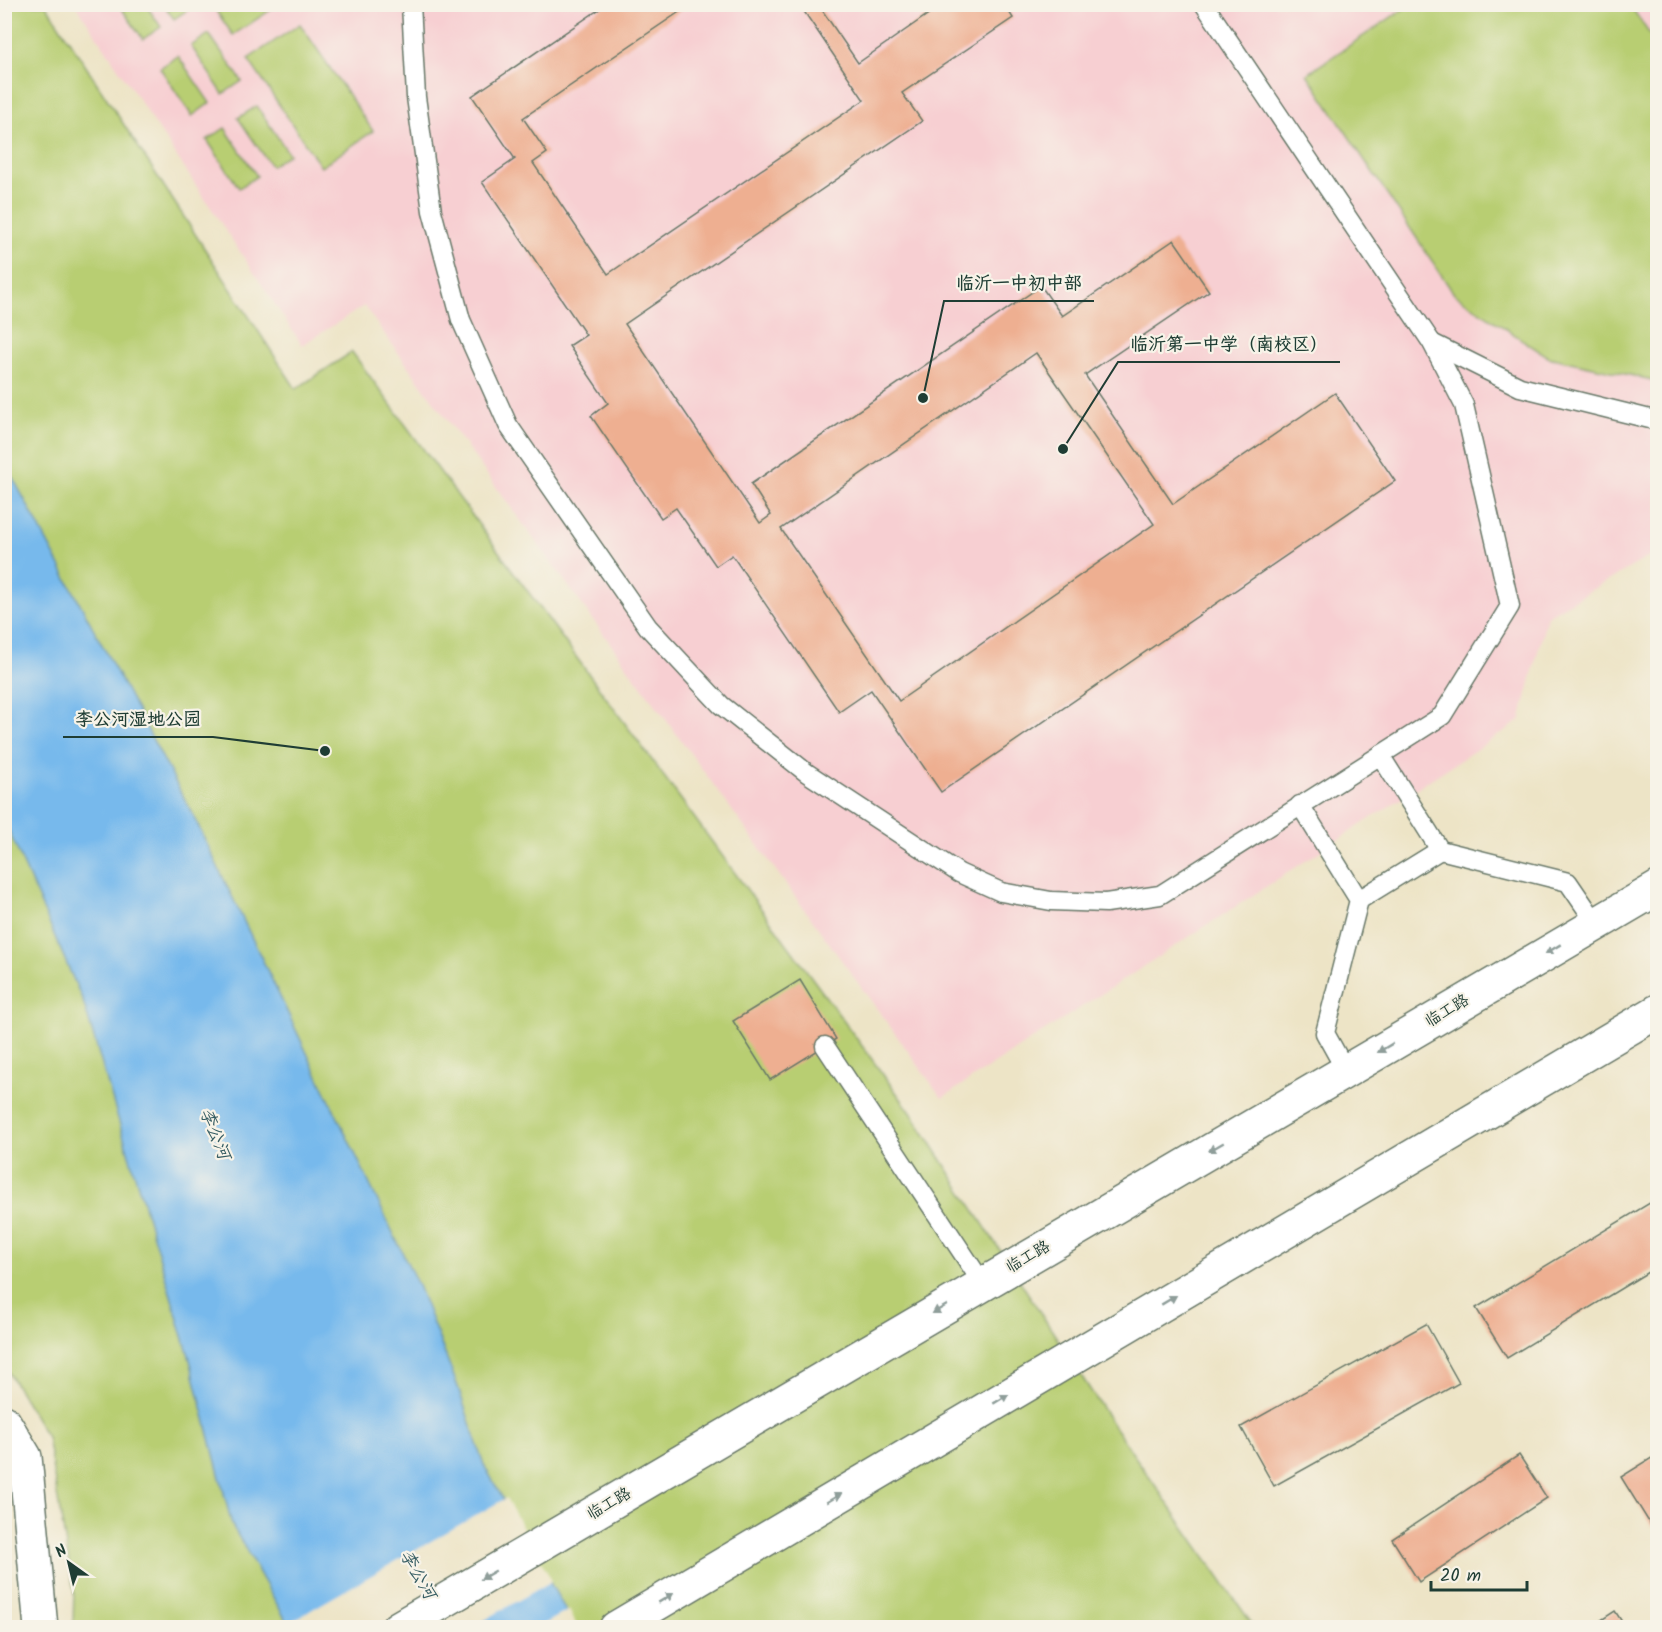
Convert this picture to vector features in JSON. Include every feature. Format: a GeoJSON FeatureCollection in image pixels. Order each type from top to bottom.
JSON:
{"type":"FeatureCollection","features":[{"type":"Feature","properties":{"kind":"main road","name":"临工路"},"geometry":{"type":"LineString","coordinates":[[398,1628],[1658,888]]}},
{"type":"Feature","properties":{"kind":"main road"},"geometry":{"type":"LineString","coordinates":[[616,1628],[1658,1011]]}},
{"type":"Feature","properties":{"kind":"main road"},"geometry":{"type":"LineString","coordinates":[[4,1422],[25,1458],[41,1628]]}},
{"type":"Feature","properties":{"kind":"lane"},"geometry":{"type":"LineString","coordinates":[[411,4],[416,97],[432,211],[461,320],[508,425],[648,627],[721,705],[807,773],[959,873],[1001,892],[1041,899],[1106,903],[1160,895],[1442,716],[1510,606],[1464,405],[1431,343],[1204,4]]}},
{"type":"Feature","properties":{"kind":"lane"},"geometry":{"type":"LineString","coordinates":[[1431,343],[1520,387],[1658,421]]}},
{"type":"Feature","properties":{"kind":"lane"},"geometry":{"type":"LineString","coordinates":[[1380,755],[1440,850],[1568,882],[1596,923]]}},
{"type":"Feature","properties":{"kind":"lane"},"geometry":{"type":"LineString","coordinates":[[1300,805],[1359,900]]}},
{"type":"Feature","properties":{"kind":"lane"},"geometry":{"type":"LineString","coordinates":[[1346,1071],[1325,1033],[1359,900],[1440,850]]}},
{"type":"Feature","properties":{"kind":"lane"},"geometry":{"type":"LineString","coordinates":[[825,1046],[983,1284]]}},
{"type":"Feature","properties":{"kind":"shaded area"},"geometry":{"type":"Polygon","coordinates":[[[76,5],[1657,5],[1657,552],[1547,616],[1520,721],[942,1098],[364,306],[302,345],[76,5]]]}},
{"type":"Feature","properties":{"kind":"green space"},"geometry":{"type":"Polygon","coordinates":[[[1411,4],[1630,5],[1657,45],[1657,381],[1548,357],[1454,294],[1307,74],[1411,4]]]}},
{"type":"Feature","properties":{"kind":"green space"},"geometry":{"type":"Polygon","coordinates":[[[4,5],[46,5],[296,389],[352,352],[912,1114],[1113,1425],[1254,1627],[73,1627],[74,1591],[47,1437],[4,1365],[4,5]]]}},
{"type":"Feature","properties":{"kind":"green space"},"geometry":{"type":"Polygon","coordinates":[[[119,5],[146,5],[161,27],[143,39],[119,5]]]}},
{"type":"Feature","properties":{"kind":"green space"},"geometry":{"type":"Polygon","coordinates":[[[164,5],[190,5],[192,7],[174,19],[164,5]]]}},
{"type":"Feature","properties":{"kind":"green space"},"geometry":{"type":"Polygon","coordinates":[[[212,5],[278,5],[233,35],[212,5]]]}},
{"type":"Feature","properties":{"kind":"green space"},"geometry":{"type":"Polygon","coordinates":[[[300,24],[373,131],[321,167],[248,59],[300,24]]]}},
{"type":"Feature","properties":{"kind":"green space"},"geometry":{"type":"Polygon","coordinates":[[[209,34],[242,81],[223,94],[191,46],[209,34]]]}},
{"type":"Feature","properties":{"kind":"green space"},"geometry":{"type":"Polygon","coordinates":[[[178,56],[210,103],[192,116],[160,68],[178,56]]]}},
{"type":"Feature","properties":{"kind":"green space"},"geometry":{"type":"Polygon","coordinates":[[[257,106],[289,154],[271,166],[238,118],[257,106]]]}},
{"type":"Feature","properties":{"kind":"green space"},"geometry":{"type":"Polygon","coordinates":[[[225,128],[257,176],[239,188],[207,140],[225,128]]]}},
{"type":"Feature","properties":{"kind":"water","name":"李公河"},"geometry":{"type":"Polygon","coordinates":[[[4,468],[13,478],[194,817],[417,1283],[458,1387],[484,1465],[575,1627],[290,1627],[232,1525],[189,1356],[83,1001],[5,822],[4,468]]]}},
{"type":"Feature","properties":{"kind":"pier"},"geometry":{"type":"Polygon","coordinates":[[[506,1498],[552,1581],[471,1628],[286,1628],[285,1625],[506,1498]]]}},
{"type":"Feature","properties":{"kind":"pier"},"geometry":{"type":"Polygon","coordinates":[[[569,1610],[578,1628],[539,1627],[569,1610]]]}},
{"type":"Feature","properties":{"kind":"building"},"geometry":{"type":"Polygon","coordinates":[[[607,4],[691,4],[523,118],[547,153],[533,163],[608,274],[864,100],[799,4],[818,4],[858,63],[943,4],[1004,4],[1013,18],[902,93],[922,121],[625,324],[760,523],[771,515],[751,484],[1041,286],[1062,316],[1174,240],[1209,291],[1085,375],[1173,504],[1335,393],[1395,481],[941,792],[871,690],[839,712],[732,555],[716,566],[676,508],[661,518],[591,416],[608,403],[569,346],[586,335],[482,182],[515,159],[472,96],[607,4]],[[1036,353],[781,529],[899,701],[1154,524],[1036,353]]]}},
{"type":"Feature","properties":{"kind":"building"},"geometry":{"type":"Polygon","coordinates":[[[800,980],[836,1039],[770,1080],[733,1021],[800,980]]]}},
{"type":"Feature","properties":{"kind":"building"},"geometry":{"type":"Polygon","coordinates":[[[1658,1198],[1658,1266],[1507,1358],[1476,1308],[1658,1198]]]}},
{"type":"Feature","properties":{"kind":"building"},"geometry":{"type":"Polygon","coordinates":[[[1426,1324],[1459,1383],[1274,1486],[1241,1427],[1426,1324]]]}},
{"type":"Feature","properties":{"kind":"building"},"geometry":{"type":"Polygon","coordinates":[[[1658,1454],[1658,1523],[1652,1527],[1621,1477],[1658,1454]]]}},
{"type":"Feature","properties":{"kind":"building"},"geometry":{"type":"Polygon","coordinates":[[[1519,1455],[1547,1498],[1419,1582],[1392,1539],[1519,1455]]]}},
{"type":"Feature","properties":{"kind":"building"},"geometry":{"type":"Polygon","coordinates":[[[1615,1611],[1626,1628],[1589,1628],[1615,1611]]]}},
{"type":"Feature","properties":{"kind":"place","name":"临沂一中初中部"},"geometry":{"type":"Point","coordinates":[923,398]}},
{"type":"Feature","properties":{"kind":"place","name":"临沂第一中学（南校区）"},"geometry":{"type":"Point","coordinates":[1063,449]}},
{"type":"Feature","properties":{"kind":"place","name":"李公河湿地公园"},"geometry":{"type":"Point","coordinates":[325,751]}}]}
